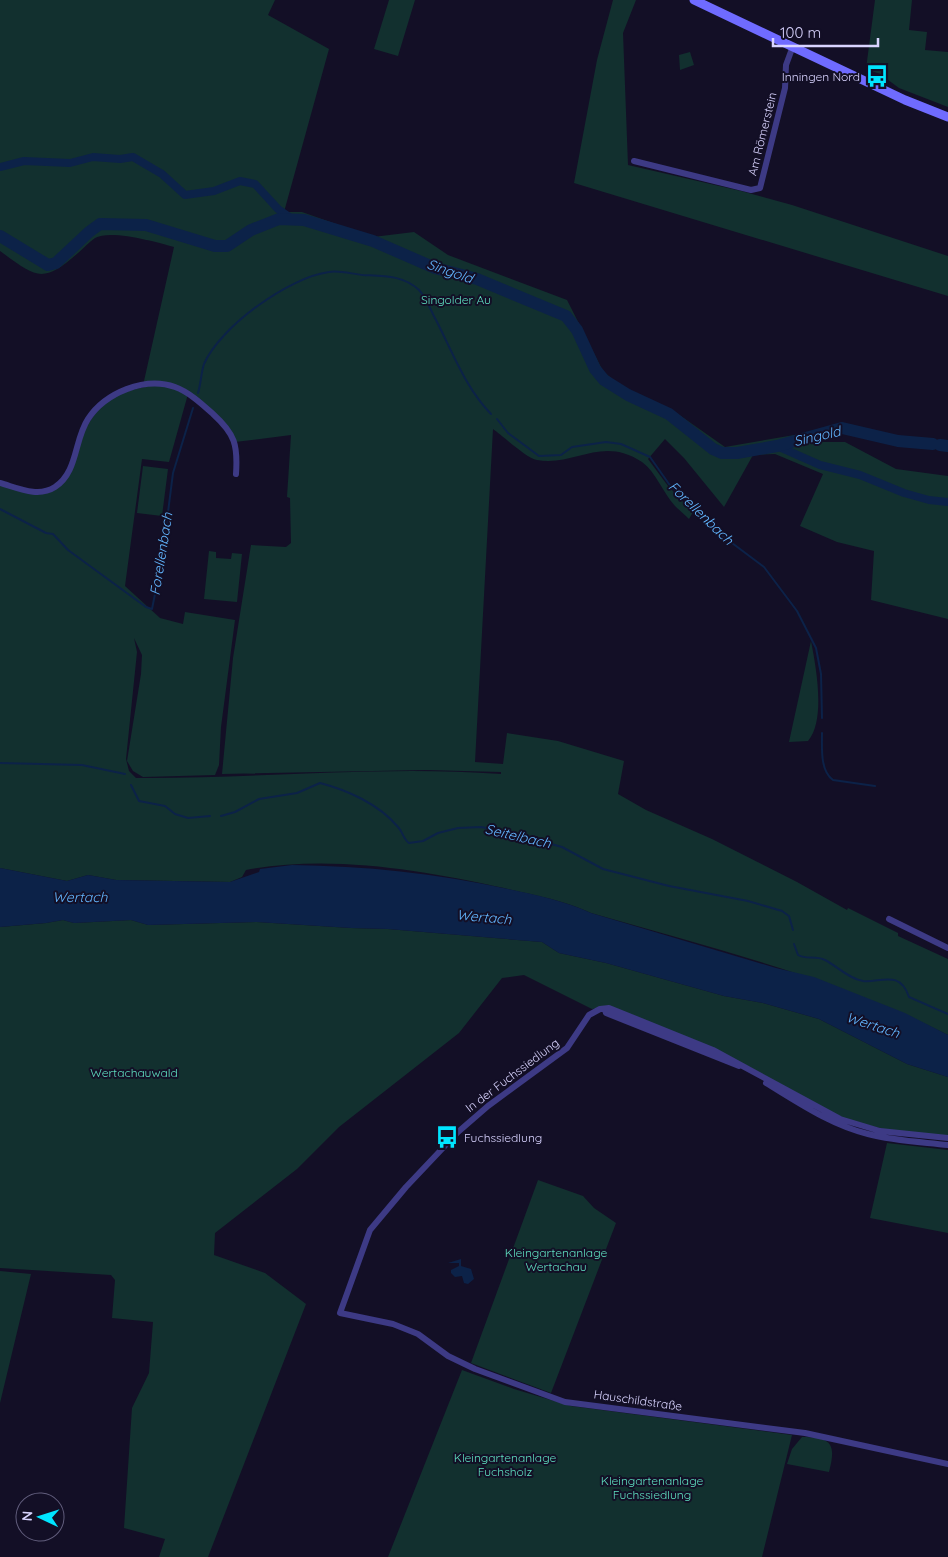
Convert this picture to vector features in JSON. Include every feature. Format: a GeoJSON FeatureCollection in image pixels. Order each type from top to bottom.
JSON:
{"type":"FeatureCollection","features":[{"type":"Feature","properties":{"kind":"main road"},"geometry":{"type":"LineString","coordinates":[[694,0],[905,100],[948,117]]}},
{"type":"Feature","properties":{"kind":"street","name":"Am Römerstein"},"geometry":{"type":"LineString","coordinates":[[634,161],[751,190],[760,188],[785,88],[786,65],[793,46]]}},
{"type":"Feature","properties":{"kind":"street"},"geometry":{"type":"LineString","coordinates":[[0,483],[37,492],[55,487],[68,474],[82,433],[95,410],[106,399],[119,392],[145,385],[175,387],[212,414],[228,429],[235,442],[237,454],[236,474]]}},
{"type":"Feature","properties":{"kind":"street"},"geometry":{"type":"LineString","coordinates":[[889,919],[948,948]]}},
{"type":"Feature","properties":{"kind":"street"},"geometry":{"type":"LineString","coordinates":[[948,1138],[880,1131],[840,1119],[714,1050],[609,1008],[605,1010],[606,1013],[745,1069],[802,1105],[838,1124],[879,1137],[948,1145]]}},
{"type":"Feature","properties":{"kind":"street","name":"In der Fuchssiedlung"},"geometry":{"type":"LineString","coordinates":[[340,1313],[370,1230],[406,1187],[458,1132],[488,1106],[567,1048],[589,1015],[600,1009],[605,1010]]}},
{"type":"Feature","properties":{"kind":"street","name":"Hauschildstraße"},"geometry":{"type":"LineString","coordinates":[[340,1313],[393,1324],[418,1334],[448,1356],[475,1369],[565,1402],[805,1433],[948,1464]]}},
{"type":"Feature","properties":{"kind":"green space","name":"Singolder Au"},"geometry":{"type":"Polygon","coordinates":[[[0,0],[275,0],[268,15],[329,49],[284,212],[302,212],[373,237],[414,232],[448,255],[567,300],[603,371],[625,390],[678,414],[725,447],[812,432],[815,442],[845,442],[896,469],[948,476],[948,619],[871,600],[874,551],[837,542],[800,526],[823,474],[775,454],[753,455],[724,507],[684,458],[665,439],[648,459],[668,486],[693,512],[689,519],[671,501],[647,466],[628,454],[601,451],[550,461],[537,460],[521,451],[493,429],[475,762],[503,764],[507,733],[558,741],[624,761],[618,794],[646,810],[712,839],[797,882],[847,910],[848,908],[898,933],[898,936],[948,959],[948,1035],[862,997],[773,966],[591,913],[559,901],[441,875],[375,866],[310,864],[278,865],[246,870],[242,877],[230,882],[116,880],[88,875],[67,881],[0,868],[0,485],[37,494],[63,482],[83,433],[98,411],[118,395],[145,387],[144,381],[174,247],[134,237],[102,236],[95,238],[56,270],[39,274],[22,267],[0,251],[0,0]],[[188,394],[169,462],[142,459],[125,586],[160,618],[183,624],[185,612],[235,620],[221,727],[219,765],[215,775],[143,777],[133,771],[127,761],[141,674],[142,655],[134,638],[137,652],[126,759],[129,771],[136,778],[410,771],[501,774],[501,772],[426,770],[222,774],[233,658],[251,545],[286,547],[291,543],[290,498],[287,497],[291,435],[235,442],[228,429],[188,394]]]}},
{"type":"Feature","properties":{"kind":"green space"},"geometry":{"type":"Polygon","coordinates":[[[389,0],[415,0],[398,56],[374,49],[389,0]]]}},
{"type":"Feature","properties":{"kind":"green space"},"geometry":{"type":"Polygon","coordinates":[[[613,0],[636,0],[623,33],[628,165],[741,191],[792,205],[948,256],[948,296],[574,183],[597,60],[613,0]]]}},
{"type":"Feature","properties":{"kind":"green space"},"geometry":{"type":"Polygon","coordinates":[[[875,0],[912,0],[909,30],[927,32],[925,50],[948,52],[948,107],[899,88],[880,74],[866,69],[875,0]]]}},
{"type":"Feature","properties":{"kind":"green space"},"geometry":{"type":"Polygon","coordinates":[[[690,52],[694,65],[680,70],[679,55],[690,52]]]}},
{"type":"Feature","properties":{"kind":"green space"},"geometry":{"type":"Polygon","coordinates":[[[143,466],[168,469],[162,516],[137,513],[143,466]]]}},
{"type":"Feature","properties":{"kind":"green space"},"geometry":{"type":"Polygon","coordinates":[[[209,551],[216,552],[216,558],[231,559],[232,553],[242,554],[237,602],[204,599],[209,551]]]}},
{"type":"Feature","properties":{"kind":"green space"},"geometry":{"type":"Polygon","coordinates":[[[811,641],[818,693],[817,720],[814,732],[808,741],[789,742],[811,641]]]}},
{"type":"Feature","properties":{"kind":"green space","name":"Wertachauwald"},"geometry":{"type":"Polygon","coordinates":[[[63,920],[74,923],[131,920],[148,925],[257,922],[388,929],[542,942],[559,953],[606,963],[724,996],[763,1003],[819,1019],[907,1064],[948,1077],[948,1138],[907,1135],[840,1118],[748,1066],[600,1008],[592,1009],[524,975],[502,978],[459,1033],[339,1127],[297,1169],[215,1233],[214,1255],[265,1273],[306,1304],[208,1557],[159,1557],[165,1539],[124,1528],[132,1408],[149,1373],[153,1322],[112,1318],[115,1280],[111,1275],[0,1268],[0,927],[63,920]]]}},
{"type":"Feature","properties":{"kind":"green space"},"geometry":{"type":"Polygon","coordinates":[[[887,1143],[948,1150],[948,1233],[870,1218],[887,1143]]]}},
{"type":"Feature","properties":{"kind":"green space","name":"Kleingartenanlage Wertachau"},"geometry":{"type":"Polygon","coordinates":[[[538,1180],[583,1196],[594,1208],[616,1223],[551,1393],[471,1363],[538,1180]]]}},
{"type":"Feature","properties":{"kind":"green space"},"geometry":{"type":"Polygon","coordinates":[[[0,1271],[31,1274],[0,1403],[0,1271]]]}},
{"type":"Feature","properties":{"kind":"green space"},"geometry":{"type":"Polygon","coordinates":[[[462,1370],[514,1389],[571,1406],[792,1435],[762,1557],[388,1557],[462,1370]]]}},
{"type":"Feature","properties":{"kind":"green space"},"geometry":{"type":"Polygon","coordinates":[[[802,1437],[820,1439],[830,1444],[832,1455],[829,1472],[787,1464],[792,1449],[802,1437]]]}},
{"type":"Feature","properties":{"kind":"water","name":"Wertach"},"geometry":{"type":"Polygon","coordinates":[[[292,865],[400,871],[481,883],[540,896],[776,968],[814,977],[905,1013],[948,1035],[948,1077],[907,1064],[819,1019],[763,1003],[724,996],[606,963],[559,953],[542,942],[388,929],[257,922],[148,925],[131,920],[74,923],[63,920],[0,927],[0,868],[67,881],[88,875],[116,880],[230,882],[259,872],[260,869],[292,865]]]}},
{"type":"Feature","properties":{"kind":"water"},"geometry":{"type":"Polygon","coordinates":[[[461,1259],[461,1266],[471,1269],[474,1279],[468,1284],[464,1283],[462,1276],[455,1277],[451,1273],[451,1270],[459,1266],[459,1263],[448,1263],[461,1259]]]}},
{"type":"Feature","properties":{"kind":"waterway"},"geometry":{"type":"LineString","coordinates":[[0,167],[24,161],[70,163],[93,157],[120,159],[133,157],[162,174],[185,195],[214,191],[240,181],[255,184],[278,209],[292,219]]}},
{"type":"Feature","properties":{"kind":"waterway","name":"Singold"},"geometry":{"type":"LineString","coordinates":[[0,236],[48,265],[56,263],[100,224],[146,225],[215,246],[227,246],[251,230],[279,219],[304,220],[373,241],[435,268],[477,279],[566,316],[577,330],[595,369],[604,380],[628,395],[669,414],[713,449],[722,453],[737,453],[777,446],[842,428],[898,441],[933,444]]}},
{"type":"Feature","properties":{"kind":"waterway"},"geometry":{"type":"LineString","coordinates":[[198,393],[204,364],[212,350],[240,320],[258,306],[295,283],[313,276],[337,271],[392,277],[406,281],[419,290],[426,300],[467,381],[491,414]]}},
{"type":"Feature","properties":{"kind":"waterway","name":"Forellenbach"},"geometry":{"type":"LineString","coordinates":[[0,509],[46,533],[53,534],[68,550],[146,607],[152,609],[162,559],[173,473],[193,408]]}},
{"type":"Feature","properties":{"kind":"waterway","name":"Forellenbach"},"geometry":{"type":"LineString","coordinates":[[497,419],[508,433],[539,456],[561,455],[572,447],[606,442],[621,444],[650,457],[669,484],[716,531],[764,567],[797,611],[816,648],[821,674],[822,718]]}},
{"type":"Feature","properties":{"kind":"waterway","name":"Singold"},"geometry":{"type":"LineString","coordinates":[[940,445],[948,446]]}},
{"type":"Feature","properties":{"kind":"waterway"},"geometry":{"type":"LineString","coordinates":[[777,446],[820,465],[860,475],[904,493],[929,500],[948,502]]}},
{"type":"Feature","properties":{"kind":"waterway","name":"Forellenbach"},"geometry":{"type":"LineString","coordinates":[[822,733],[823,759],[829,776],[833,780],[875,786]]}},
{"type":"Feature","properties":{"kind":"waterway"},"geometry":{"type":"LineString","coordinates":[[0,763],[82,765],[125,774]]}},
{"type":"Feature","properties":{"kind":"waterway","name":"Seitelbach"},"geometry":{"type":"LineString","coordinates":[[221,816],[235,812],[259,799],[297,793],[320,783],[352,794],[382,811],[400,829],[405,840],[409,843],[423,841],[438,833],[458,828],[481,827],[512,833],[562,847],[603,869],[669,886],[748,901],[782,911],[789,916],[793,930]]}},
{"type":"Feature","properties":{"kind":"waterway"},"geometry":{"type":"LineString","coordinates":[[131,785],[139,801],[165,806],[175,814],[188,818],[210,816]]}},
{"type":"Feature","properties":{"kind":"waterway"},"geometry":{"type":"LineString","coordinates":[[794,944],[798,955],[825,960],[858,980],[895,980],[905,988],[909,997],[948,1014]]}},
{"type":"Feature","properties":{"kind":"place","name":"Inningen Nord"},"geometry":{"type":"Point","coordinates":[877,76]}},
{"type":"Feature","properties":{"kind":"place","name":"Fuchssiedlung"},"geometry":{"type":"Point","coordinates":[447,1137]}},
{"type":"Feature","properties":{"kind":"park label","name":"Kleingartenanlage Fuchsholz"},"geometry":{"type":"Point","coordinates":[505,1464]}},
{"type":"Feature","properties":{"kind":"park label","name":"Kleingartenanlage Fuchssiedlung"},"geometry":{"type":"Point","coordinates":[652,1487]}}]}
